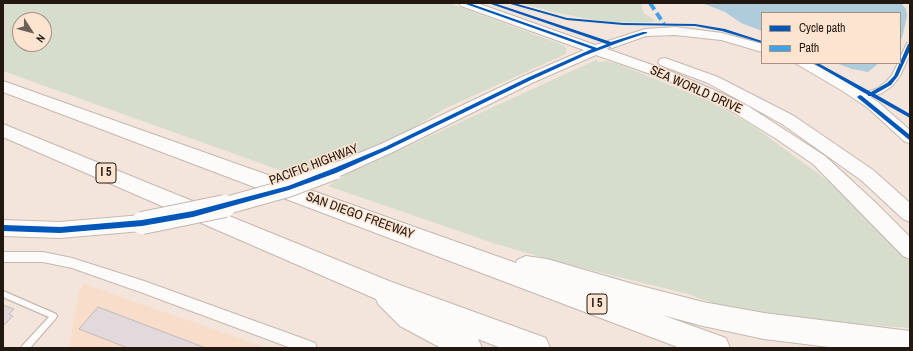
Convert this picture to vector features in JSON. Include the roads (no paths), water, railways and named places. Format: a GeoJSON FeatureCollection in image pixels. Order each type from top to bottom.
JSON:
{"type":"FeatureCollection","features":[{"type":"Feature","properties":{"kind":"highway"},"geometry":{"type":"LineString","coordinates":[[3,78],[26,86],[61,106]]}},
{"type":"Feature","properties":{"kind":"highway","name":"SAN DIEGO FREEWAY"},"geometry":{"type":"LineString","coordinates":[[3,86],[478,259],[716,348]]}},
{"type":"Feature","properties":{"kind":"highway","name":"I 5"},"geometry":{"type":"LineString","coordinates":[[3,130],[381,290],[536,348]]}},
{"type":"Feature","properties":{"kind":"highway"},"geometry":{"type":"LineString","coordinates":[[478,259],[547,270],[633,296],[703,314],[764,326],[910,344]]}},
{"type":"Feature","properties":{"kind":"highway"},"geometry":{"type":"LineString","coordinates":[[381,290],[409,317],[468,348]]}},
{"type":"Feature","properties":{"kind":"main road","name":"SEA WORLD DRIVE"},"geometry":{"type":"LineString","coordinates":[[465,3],[596,49],[709,93],[742,110],[819,160],[874,212],[910,250]]}},
{"type":"Feature","properties":{"kind":"main road","name":"SEA WORLD DRIVE"},"geometry":{"type":"LineString","coordinates":[[490,3],[713,80],[788,120],[867,175],[910,214]]}},
{"type":"Feature","properties":{"kind":"main road"},"geometry":{"type":"LineString","coordinates":[[612,44],[645,33],[675,31],[722,37],[761,48]]}},
{"type":"Feature","properties":{"kind":"main road","name":"PACIFIC HIGHWAY"},"geometry":{"type":"LineString","coordinates":[[3,228],[60,230],[142,222],[193,214],[242,202],[289,188],[334,171],[387,148],[529,79],[596,49],[612,44]]}},
{"type":"Feature","properties":{"kind":"main road"},"geometry":{"type":"LineString","coordinates":[[803,64],[839,83],[860,97],[910,138]]}},
{"type":"Feature","properties":{"kind":"street"},"geometry":{"type":"LineString","coordinates":[[860,97],[879,91],[889,84],[896,76],[910,45]]}},
{"type":"Feature","properties":{"kind":"street"},"geometry":{"type":"LineString","coordinates":[[3,257],[43,257],[72,263],[144,287],[310,348]]}},
{"type":"Feature","properties":{"kind":"lane"},"geometry":{"type":"LineString","coordinates":[[3,294],[54,316],[25,348]]}},
{"type":"Feature","properties":{"kind":"water"},"geometry":{"type":"Polygon","coordinates":[[[702,3],[901,3],[906,9],[907,16],[901,38],[901,12],[761,12],[761,31],[741,23],[725,12],[702,3]]]}},
{"type":"Feature","properties":{"kind":"water"},"geometry":{"type":"Polygon","coordinates":[[[839,64],[878,64],[868,72],[852,69],[839,64]]]}}]}
